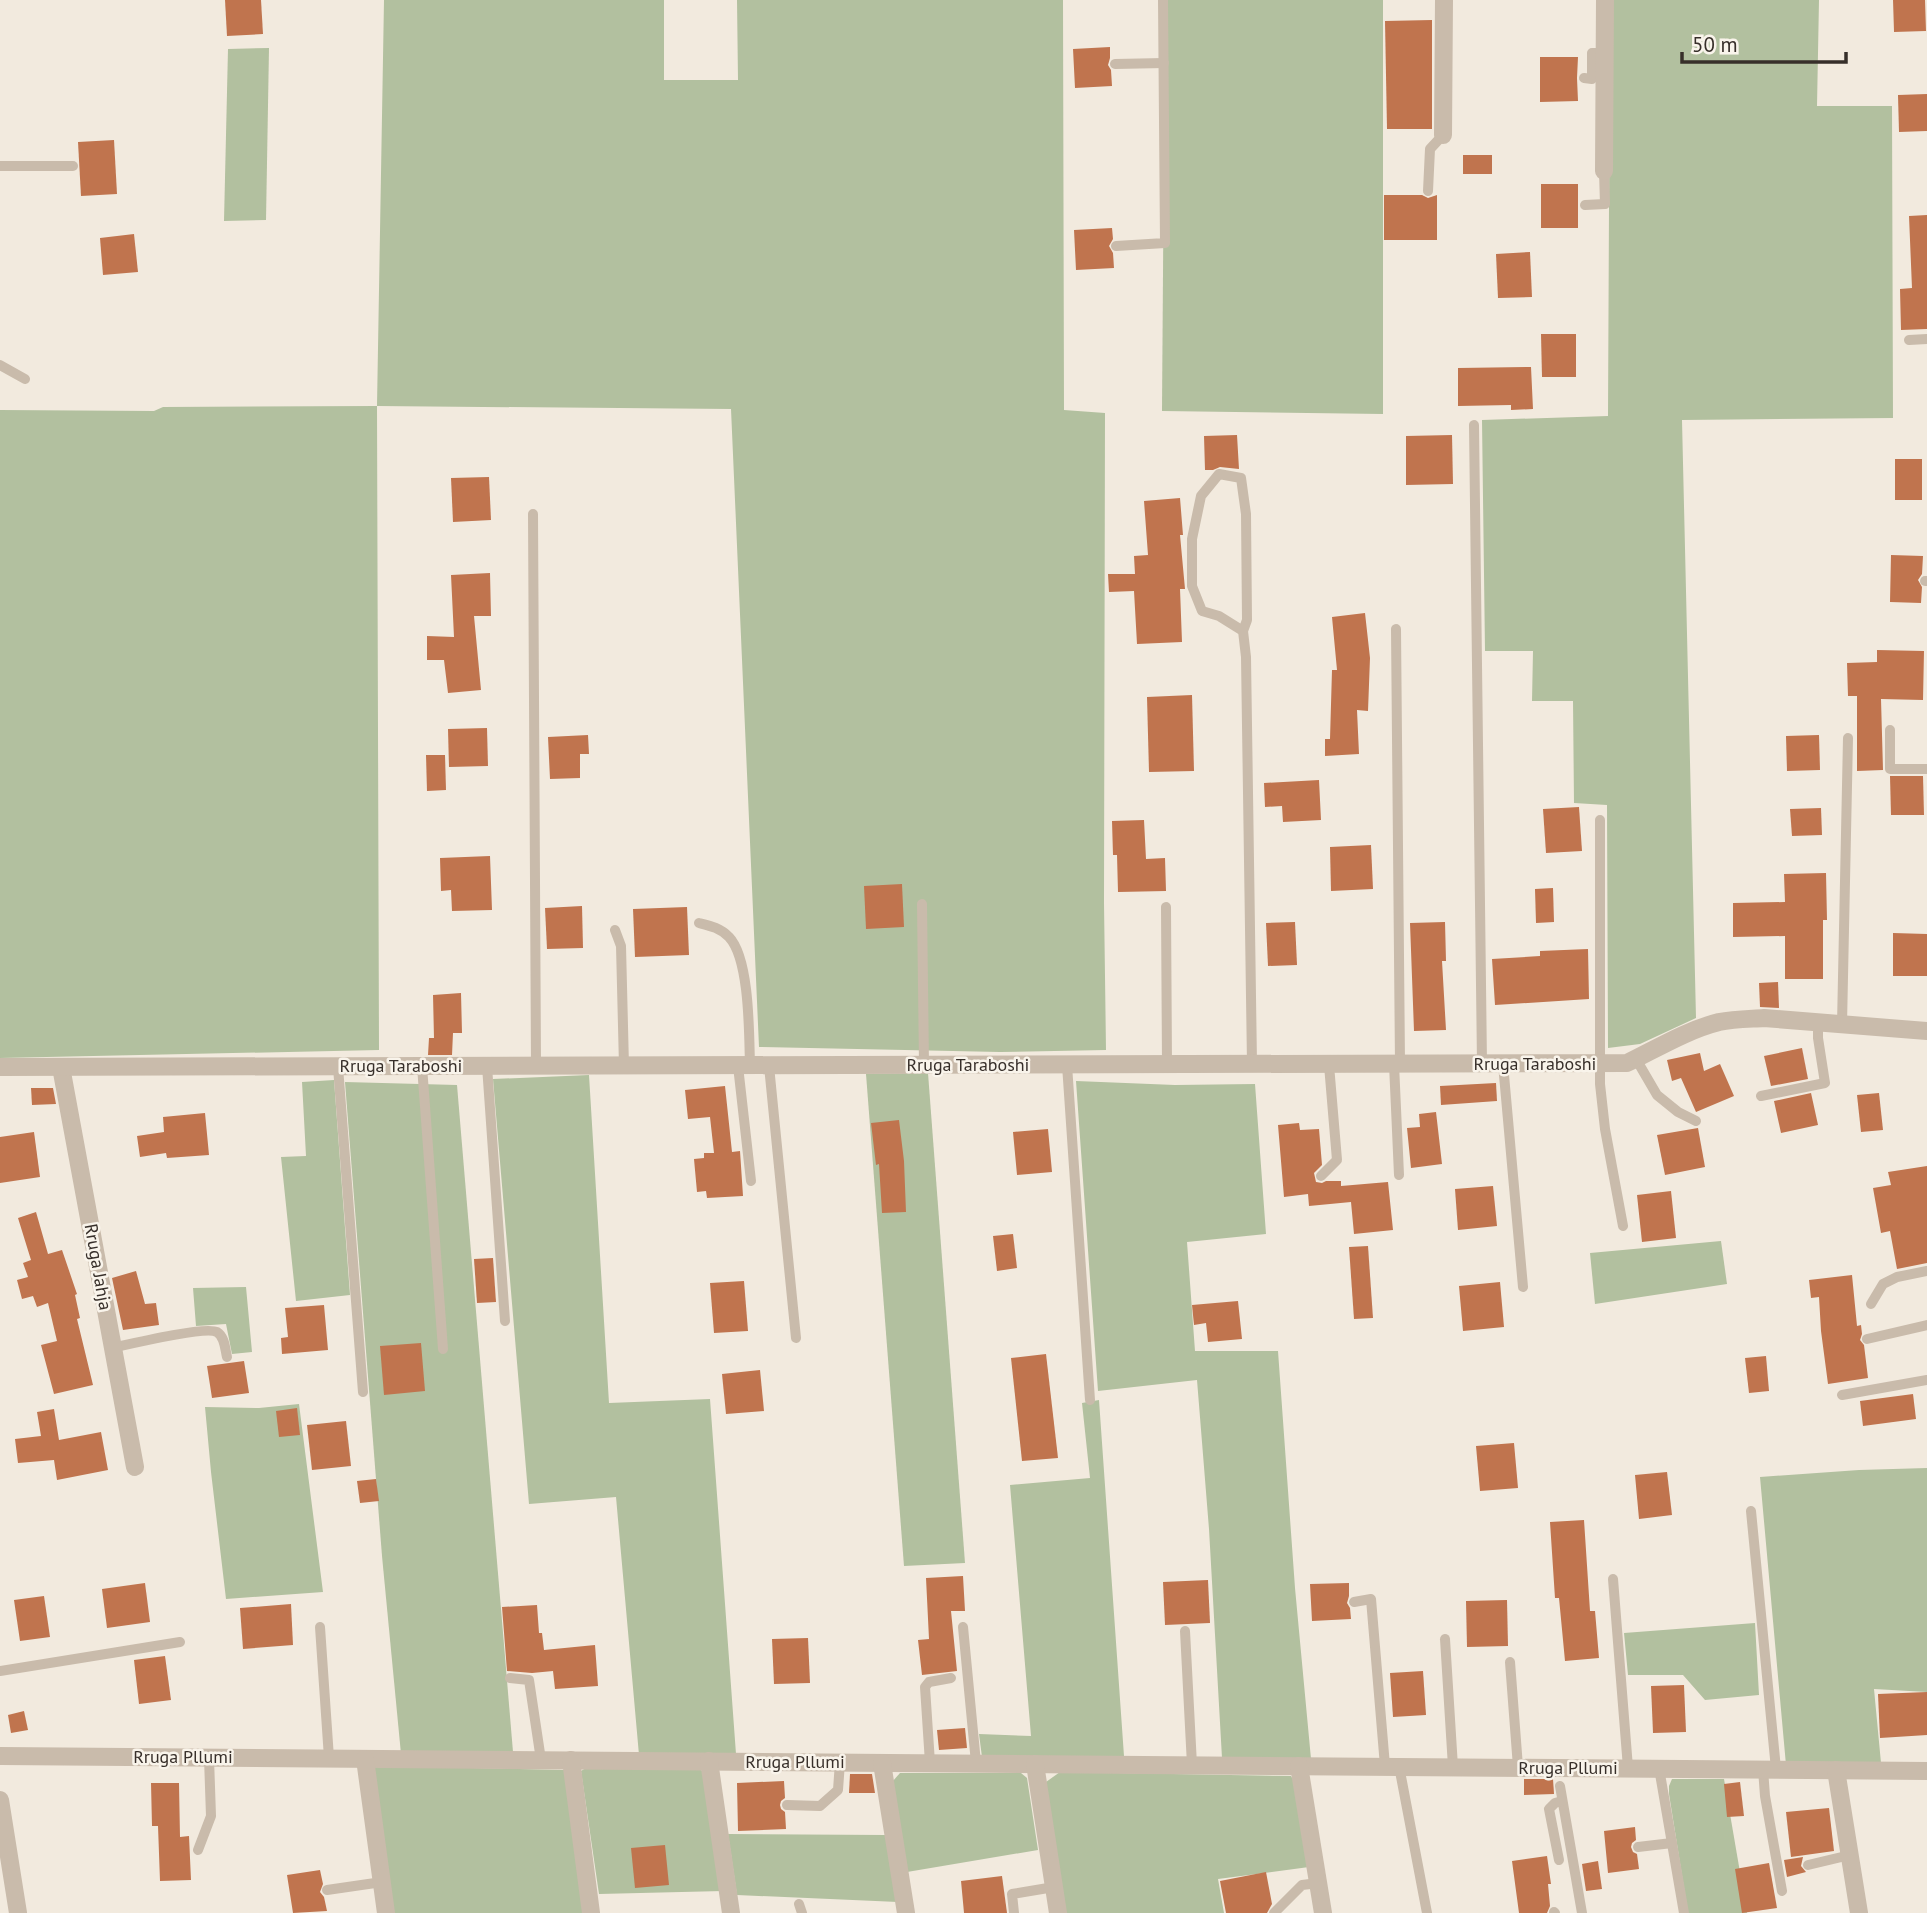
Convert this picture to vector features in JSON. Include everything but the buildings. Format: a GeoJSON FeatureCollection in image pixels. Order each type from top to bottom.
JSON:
{"type":"FeatureCollection","features":[{"type":"Feature","properties":{"kind":"street"},"geometry":{"type":"LineString","coordinates":[[1443,135],[1444,0]]}},
{"type":"Feature","properties":{"kind":"street"},"geometry":{"type":"LineString","coordinates":[[1604,171],[1605,0]]}},
{"type":"Feature","properties":{"kind":"street","name":"Rruga Taraboshi"},"geometry":{"type":"LineString","coordinates":[[0,1067],[1601,1064],[1627,1063],[1687,1034],[1717,1023],[1740,1019],[1764,1018],[1927,1031]]}},
{"type":"Feature","properties":{"kind":"street","name":"Rruga Jahja"},"geometry":{"type":"LineString","coordinates":[[61,1067],[135,1466]]}},
{"type":"Feature","properties":{"kind":"street","name":"Rruga Pllumi"},"geometry":{"type":"LineString","coordinates":[[0,1756],[1927,1770]]}},
{"type":"Feature","properties":{"kind":"street"},"geometry":{"type":"LineString","coordinates":[[365,1759],[386,1913]]}},
{"type":"Feature","properties":{"kind":"street"},"geometry":{"type":"LineString","coordinates":[[571,1760],[591,1913]]}},
{"type":"Feature","properties":{"kind":"street"},"geometry":{"type":"LineString","coordinates":[[709,1761],[731,1913]]}},
{"type":"Feature","properties":{"kind":"street"},"geometry":{"type":"LineString","coordinates":[[882,1763],[906,1913]]}},
{"type":"Feature","properties":{"kind":"street"},"geometry":{"type":"LineString","coordinates":[[1035,1764],[1058,1913]]}},
{"type":"Feature","properties":{"kind":"street"},"geometry":{"type":"LineString","coordinates":[[1299,1766],[1323,1913]]}},
{"type":"Feature","properties":{"kind":"street"},"geometry":{"type":"LineString","coordinates":[[1556,1768],[1561,1793]]}},
{"type":"Feature","properties":{"kind":"street"},"geometry":{"type":"LineString","coordinates":[[1836,1770],[1860,1913]]}},
{"type":"Feature","properties":{"kind":"street"},"geometry":{"type":"LineString","coordinates":[[0,1800],[18,1913]]}},
{"type":"Feature","properties":{"kind":"lane"},"geometry":{"type":"LineString","coordinates":[[1116,246],[1165,243],[1163,0]]}},
{"type":"Feature","properties":{"kind":"lane"},"geometry":{"type":"LineString","coordinates":[[1584,78],[1592,79],[1592,53],[1604,53]]}},
{"type":"Feature","properties":{"kind":"lane"},"geometry":{"type":"LineString","coordinates":[[1115,64],[1164,63]]}},
{"type":"Feature","properties":{"kind":"lane"},"geometry":{"type":"LineString","coordinates":[[1428,191],[1430,149],[1443,135]]}},
{"type":"Feature","properties":{"kind":"lane"},"geometry":{"type":"LineString","coordinates":[[0,166],[73,166]]}},
{"type":"Feature","properties":{"kind":"lane"},"geometry":{"type":"LineString","coordinates":[[1586,205],[1605,204],[1604,171]]}},
{"type":"Feature","properties":{"kind":"lane"},"geometry":{"type":"LineString","coordinates":[[1909,340],[1927,339]]}},
{"type":"Feature","properties":{"kind":"lane"},"geometry":{"type":"LineString","coordinates":[[0,365],[25,379]]}},
{"type":"Feature","properties":{"kind":"lane"},"geometry":{"type":"LineString","coordinates":[[1474,425],[1482,1064]]}},
{"type":"Feature","properties":{"kind":"lane"},"geometry":{"type":"LineString","coordinates":[[1243,631],[1219,616],[1202,611],[1192,586],[1192,539],[1201,496],[1219,474],[1241,478],[1246,514],[1247,620],[1243,631],[1246,657],[1252,1065]]}},
{"type":"Feature","properties":{"kind":"lane"},"geometry":{"type":"LineString","coordinates":[[533,514],[536,1066]]}},
{"type":"Feature","properties":{"kind":"lane"},"geometry":{"type":"LineString","coordinates":[[1396,629],[1399,1175]]}},
{"type":"Feature","properties":{"kind":"lane"},"geometry":{"type":"LineString","coordinates":[[1890,730],[1889,769],[1927,769]]}},
{"type":"Feature","properties":{"kind":"lane"},"geometry":{"type":"LineString","coordinates":[[1842,1025],[1848,738]]}},
{"type":"Feature","properties":{"kind":"lane"},"geometry":{"type":"LineString","coordinates":[[1600,820],[1600,1084],[1622,1226]]}},
{"type":"Feature","properties":{"kind":"lane"},"geometry":{"type":"LineString","coordinates":[[922,904],[924,1065]]}},
{"type":"Feature","properties":{"kind":"lane"},"geometry":{"type":"LineString","coordinates":[[1166,907],[1167,1065]]}},
{"type":"Feature","properties":{"kind":"lane"},"geometry":{"type":"LineString","coordinates":[[699,923],[719,928],[731,938],[740,959],[747,996],[744,1066],[751,1181]]}},
{"type":"Feature","properties":{"kind":"lane"},"geometry":{"type":"LineString","coordinates":[[615,930],[621,946],[624,1066]]}},
{"type":"Feature","properties":{"kind":"lane"},"geometry":{"type":"LineString","coordinates":[[1761,1096],[1825,1083],[1818,1023]]}},
{"type":"Feature","properties":{"kind":"lane"},"geometry":{"type":"LineString","coordinates":[[1636,1059],[1657,1095],[1678,1112],[1696,1121]]}},
{"type":"Feature","properties":{"kind":"lane"},"geometry":{"type":"LineString","coordinates":[[1503,1064],[1522,1287]]}},
{"type":"Feature","properties":{"kind":"lane"},"geometry":{"type":"LineString","coordinates":[[1067,1065],[1090,1400]]}},
{"type":"Feature","properties":{"kind":"lane"},"geometry":{"type":"LineString","coordinates":[[1321,1176],[1337,1160],[1329,1065]]}},
{"type":"Feature","properties":{"kind":"lane"},"geometry":{"type":"LineString","coordinates":[[338,1066],[363,1392]]}},
{"type":"Feature","properties":{"kind":"lane"},"geometry":{"type":"LineString","coordinates":[[422,1066],[443,1349]]}},
{"type":"Feature","properties":{"kind":"lane"},"geometry":{"type":"LineString","coordinates":[[487,1066],[505,1321]]}},
{"type":"Feature","properties":{"kind":"lane"},"geometry":{"type":"LineString","coordinates":[[769,1066],[796,1338]]}},
{"type":"Feature","properties":{"kind":"lane"},"geometry":{"type":"LineString","coordinates":[[1871,1304],[1883,1284],[1897,1277],[1927,1271]]}},
{"type":"Feature","properties":{"kind":"lane"},"geometry":{"type":"LineString","coordinates":[[1867,1339],[1927,1325]]}},
{"type":"Feature","properties":{"kind":"lane"},"geometry":{"type":"LineString","coordinates":[[113,1348],[199,1331],[215,1331],[222,1337],[227,1357]]}},
{"type":"Feature","properties":{"kind":"lane"},"geometry":{"type":"LineString","coordinates":[[1842,1395],[1927,1380]]}},
{"type":"Feature","properties":{"kind":"lane"},"geometry":{"type":"LineString","coordinates":[[1751,1511],[1769,1769],[1765,1796],[1782,1891]]}},
{"type":"Feature","properties":{"kind":"lane"},"geometry":{"type":"LineString","coordinates":[[1613,1579],[1628,1768]]}},
{"type":"Feature","properties":{"kind":"lane"},"geometry":{"type":"LineString","coordinates":[[1354,1602],[1371,1599],[1392,1766],[1427,1913]]}},
{"type":"Feature","properties":{"kind":"lane"},"geometry":{"type":"LineString","coordinates":[[320,1627],[329,1759]]}},
{"type":"Feature","properties":{"kind":"lane"},"geometry":{"type":"LineString","coordinates":[[963,1627],[976,1763]]}},
{"type":"Feature","properties":{"kind":"lane"},"geometry":{"type":"LineString","coordinates":[[1185,1630],[1192,1765]]}},
{"type":"Feature","properties":{"kind":"lane"},"geometry":{"type":"LineString","coordinates":[[1445,1639],[1453,1767]]}},
{"type":"Feature","properties":{"kind":"lane"},"geometry":{"type":"LineString","coordinates":[[0,1671],[180,1642]]}},
{"type":"Feature","properties":{"kind":"lane"},"geometry":{"type":"LineString","coordinates":[[1510,1662],[1518,1767]]}},
{"type":"Feature","properties":{"kind":"lane"},"geometry":{"type":"LineString","coordinates":[[510,1678],[529,1680],[541,1760]]}},
{"type":"Feature","properties":{"kind":"lane"},"geometry":{"type":"LineString","coordinates":[[930,1763],[925,1687],[929,1682],[951,1678]]}},
{"type":"Feature","properties":{"kind":"lane"},"geometry":{"type":"LineString","coordinates":[[198,1850],[211,1816],[209,1758]]}},
{"type":"Feature","properties":{"kind":"lane"},"geometry":{"type":"LineString","coordinates":[[787,1805],[820,1805],[838,1790],[840,1762]]}},
{"type":"Feature","properties":{"kind":"lane"},"geometry":{"type":"LineString","coordinates":[[1659,1768],[1684,1913]]}},
{"type":"Feature","properties":{"kind":"lane"},"geometry":{"type":"LineString","coordinates":[[1559,1860],[1549,1809],[1561,1793]]}},
{"type":"Feature","properties":{"kind":"lane"},"geometry":{"type":"LineString","coordinates":[[1561,1793],[1582,1913]]}},
{"type":"Feature","properties":{"kind":"lane"},"geometry":{"type":"LineString","coordinates":[[1638,1847],[1672,1843]]}},
{"type":"Feature","properties":{"kind":"lane"},"geometry":{"type":"LineString","coordinates":[[1808,1865],[1850,1855]]}},
{"type":"Feature","properties":{"kind":"lane"},"geometry":{"type":"LineString","coordinates":[[327,1890],[382,1882]]}},
{"type":"Feature","properties":{"kind":"lane"},"geometry":{"type":"LineString","coordinates":[[1275,1913],[1302,1885],[1318,1883]]}},
{"type":"Feature","properties":{"kind":"lane"},"geometry":{"type":"LineString","coordinates":[[1014,1913],[1012,1894],[1054,1887]]}},
{"type":"Feature","properties":{"kind":"green space"},"geometry":{"type":"Polygon","coordinates":[[[384,0],[664,0],[664,80],[738,80],[737,0],[1063,0],[1064,410],[1105,413],[1106,1050],[1000,1052],[759,1047],[731,409],[377,406],[384,0]]]}},
{"type":"Feature","properties":{"kind":"green space"},"geometry":{"type":"Polygon","coordinates":[[[1165,0],[1383,0],[1383,414],[1162,411],[1165,0]]]}},
{"type":"Feature","properties":{"kind":"green space"},"geometry":{"type":"Polygon","coordinates":[[[1610,0],[1819,0],[1817,106],[1892,106],[1893,418],[1682,420],[1696,1018],[1640,1044],[1608,1048],[1607,805],[1574,803],[1573,701],[1532,701],[1533,651],[1485,651],[1482,420],[1608,416],[1610,0]]]}},
{"type":"Feature","properties":{"kind":"green space"},"geometry":{"type":"Polygon","coordinates":[[[269,48],[266,220],[224,221],[228,49],[269,48]]]}},
{"type":"Feature","properties":{"kind":"green space"},"geometry":{"type":"Polygon","coordinates":[[[377,406],[379,1050],[0,1058],[0,410],[154,411],[163,407],[377,406]]]}},
{"type":"Feature","properties":{"kind":"green space"},"geometry":{"type":"Polygon","coordinates":[[[928,1073],[965,1563],[904,1566],[866,1074],[928,1073]]]}},
{"type":"Feature","properties":{"kind":"green space"},"geometry":{"type":"Polygon","coordinates":[[[589,1075],[609,1403],[710,1399],[736,1754],[639,1755],[616,1497],[529,1504],[493,1079],[589,1075]]]}},
{"type":"Feature","properties":{"kind":"green space"},"geometry":{"type":"Polygon","coordinates":[[[334,1080],[350,1295],[296,1301],[281,1157],[306,1156],[302,1082],[334,1080]]]}},
{"type":"Feature","properties":{"kind":"green space"},"geometry":{"type":"Polygon","coordinates":[[[1076,1081],[1175,1085],[1255,1084],[1266,1234],[1187,1242],[1195,1351],[1278,1351],[1295,1588],[1311,1759],[1222,1758],[1209,1529],[1197,1380],[1098,1391],[1076,1081]]]}},
{"type":"Feature","properties":{"kind":"green space"},"geometry":{"type":"Polygon","coordinates":[[[345,1082],[457,1085],[513,1752],[401,1754],[382,1556],[345,1082]]]}},
{"type":"Feature","properties":{"kind":"green space"},"geometry":{"type":"Polygon","coordinates":[[[1721,1241],[1727,1284],[1595,1304],[1590,1253],[1721,1241]]]}},
{"type":"Feature","properties":{"kind":"green space"},"geometry":{"type":"Polygon","coordinates":[[[246,1287],[252,1352],[232,1354],[226,1324],[196,1326],[193,1288],[246,1287]]]}},
{"type":"Feature","properties":{"kind":"green space"},"geometry":{"type":"Polygon","coordinates":[[[1099,1400],[1124,1756],[982,1757],[979,1734],[1031,1736],[1010,1485],[1090,1478],[1082,1403],[1099,1400]]]}},
{"type":"Feature","properties":{"kind":"green space"},"geometry":{"type":"Polygon","coordinates":[[[299,1404],[323,1592],[226,1599],[205,1407],[259,1408],[299,1404]]]}},
{"type":"Feature","properties":{"kind":"green space"},"geometry":{"type":"Polygon","coordinates":[[[1927,1468],[1927,1692],[1874,1689],[1881,1763],[1786,1765],[1760,1477],[1927,1468]]]}},
{"type":"Feature","properties":{"kind":"green space"},"geometry":{"type":"Polygon","coordinates":[[[1755,1623],[1759,1695],[1705,1700],[1683,1675],[1628,1675],[1624,1633],[1755,1623]]]}},
{"type":"Feature","properties":{"kind":"green space"},"geometry":{"type":"Polygon","coordinates":[[[372,1766],[565,1770],[585,1913],[391,1913],[372,1766]]]}},
{"type":"Feature","properties":{"kind":"green space"},"geometry":{"type":"Polygon","coordinates":[[[586,1768],[699,1769],[706,1773],[723,1891],[599,1894],[581,1771],[586,1768]]]}},
{"type":"Feature","properties":{"kind":"green space"},"geometry":{"type":"Polygon","coordinates":[[[1060,1772],[1291,1776],[1296,1785],[1309,1867],[1218,1879],[1224,1913],[1065,1913],[1046,1782],[1060,1772]]]}},
{"type":"Feature","properties":{"kind":"green space"},"geometry":{"type":"Polygon","coordinates":[[[900,1773],[1021,1773],[1027,1778],[1038,1850],[907,1872],[892,1782],[900,1773]]]}},
{"type":"Feature","properties":{"kind":"green space"},"geometry":{"type":"Polygon","coordinates":[[[1672,1779],[1724,1779],[1747,1913],[1688,1913],[1669,1794],[1672,1779]]]}},
{"type":"Feature","properties":{"kind":"green space"},"geometry":{"type":"Polygon","coordinates":[[[728,1834],[886,1835],[898,1902],[737,1895],[728,1834]]]}}]}
